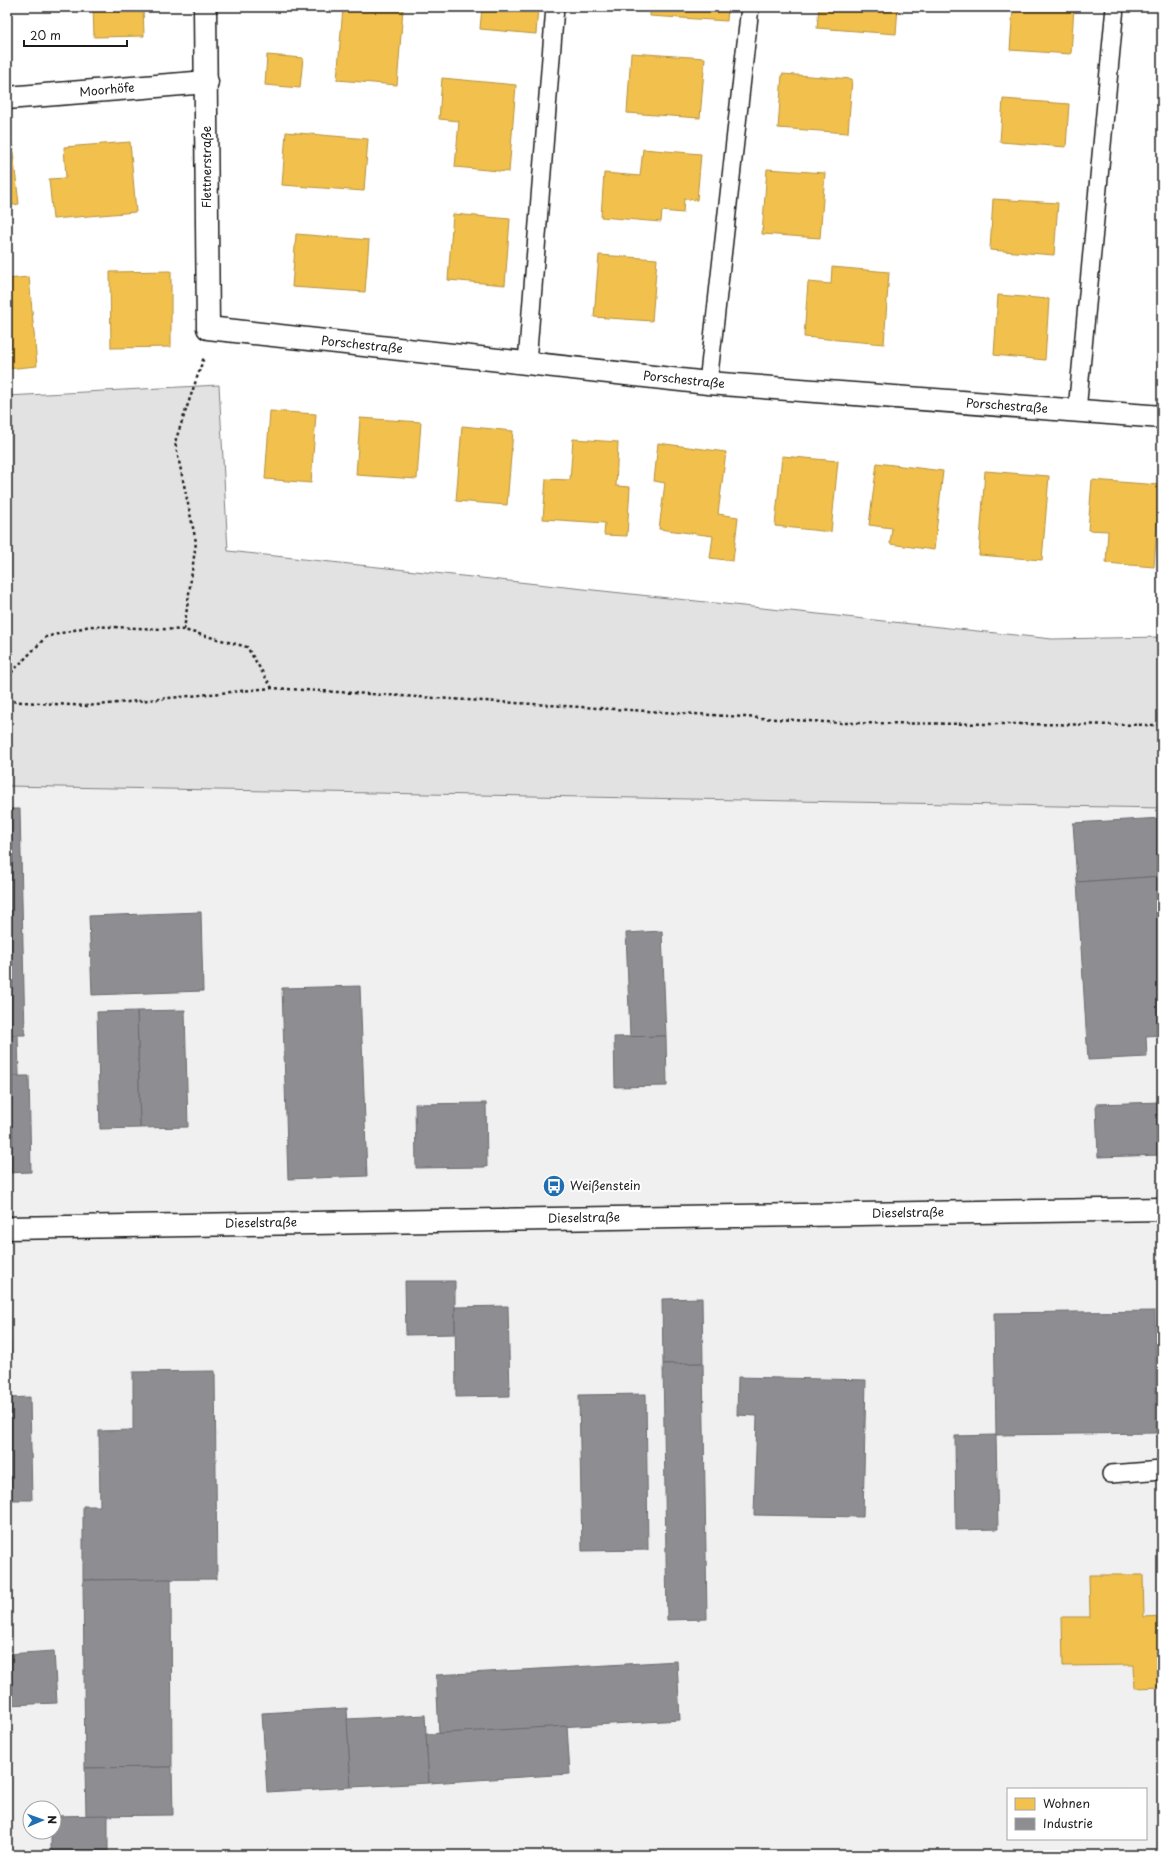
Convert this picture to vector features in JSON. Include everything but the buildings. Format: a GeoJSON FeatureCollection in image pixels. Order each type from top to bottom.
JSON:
{"type":"FeatureCollection","features":[{"type":"Feature","properties":{"kind":"street","name":"Flettnerstraße"},"geometry":{"type":"LineString","coordinates":[[205,7],[207,82],[208,328]]}},
{"type":"Feature","properties":{"kind":"street","name":"Moorhöfe"},"geometry":{"type":"LineString","coordinates":[[7,98],[207,82]]}},
{"type":"Feature","properties":{"kind":"street","name":"Porschestraße"},"geometry":{"type":"LineString","coordinates":[[208,328],[708,383],[1162,417]]}},
{"type":"Feature","properties":{"kind":"street","name":"Dieselstraße"},"geometry":{"type":"LineString","coordinates":[[7,1228],[1162,1209]]}},
{"type":"Feature","properties":{"kind":"lane"},"geometry":{"type":"LineString","coordinates":[[527,363],[555,7]]}},
{"type":"Feature","properties":{"kind":"lane"},"geometry":{"type":"LineString","coordinates":[[708,383],[750,7]]}},
{"type":"Feature","properties":{"kind":"lane"},"geometry":{"type":"LineString","coordinates":[[1077,411],[1115,7]]}},
{"type":"Feature","properties":{"kind":"lane"},"geometry":{"type":"LineString","coordinates":[[1111,1474],[1162,1470]]}},
{"type":"Feature","properties":{"kind":"path"},"geometry":{"type":"LineString","coordinates":[[184,630],[196,542],[175,442],[208,347],[208,328]]}},
{"type":"Feature","properties":{"kind":"path"},"geometry":{"type":"LineString","coordinates":[[7,678],[46,637],[90,626],[184,630],[247,647],[272,688]]}},
{"type":"Feature","properties":{"kind":"path"},"geometry":{"type":"LineString","coordinates":[[7,701],[87,706],[272,688],[842,723],[1162,726]]}},
{"type":"Feature","properties":{"kind":"shaded area"},"geometry":{"type":"Polygon","coordinates":[[[219,385],[228,551],[1052,639],[1162,637],[1162,808],[7,786],[7,396],[219,385]]]}},
{"type":"Feature","properties":{"kind":"shaded area"},"geometry":{"type":"Polygon","coordinates":[[[7,786],[1162,808],[1162,1855],[7,1855],[7,786]]]}},
{"type":"Feature","properties":{"kind":"place","name":"Weißenstein"},"geometry":{"type":"Point","coordinates":[554,1186]}}]}
